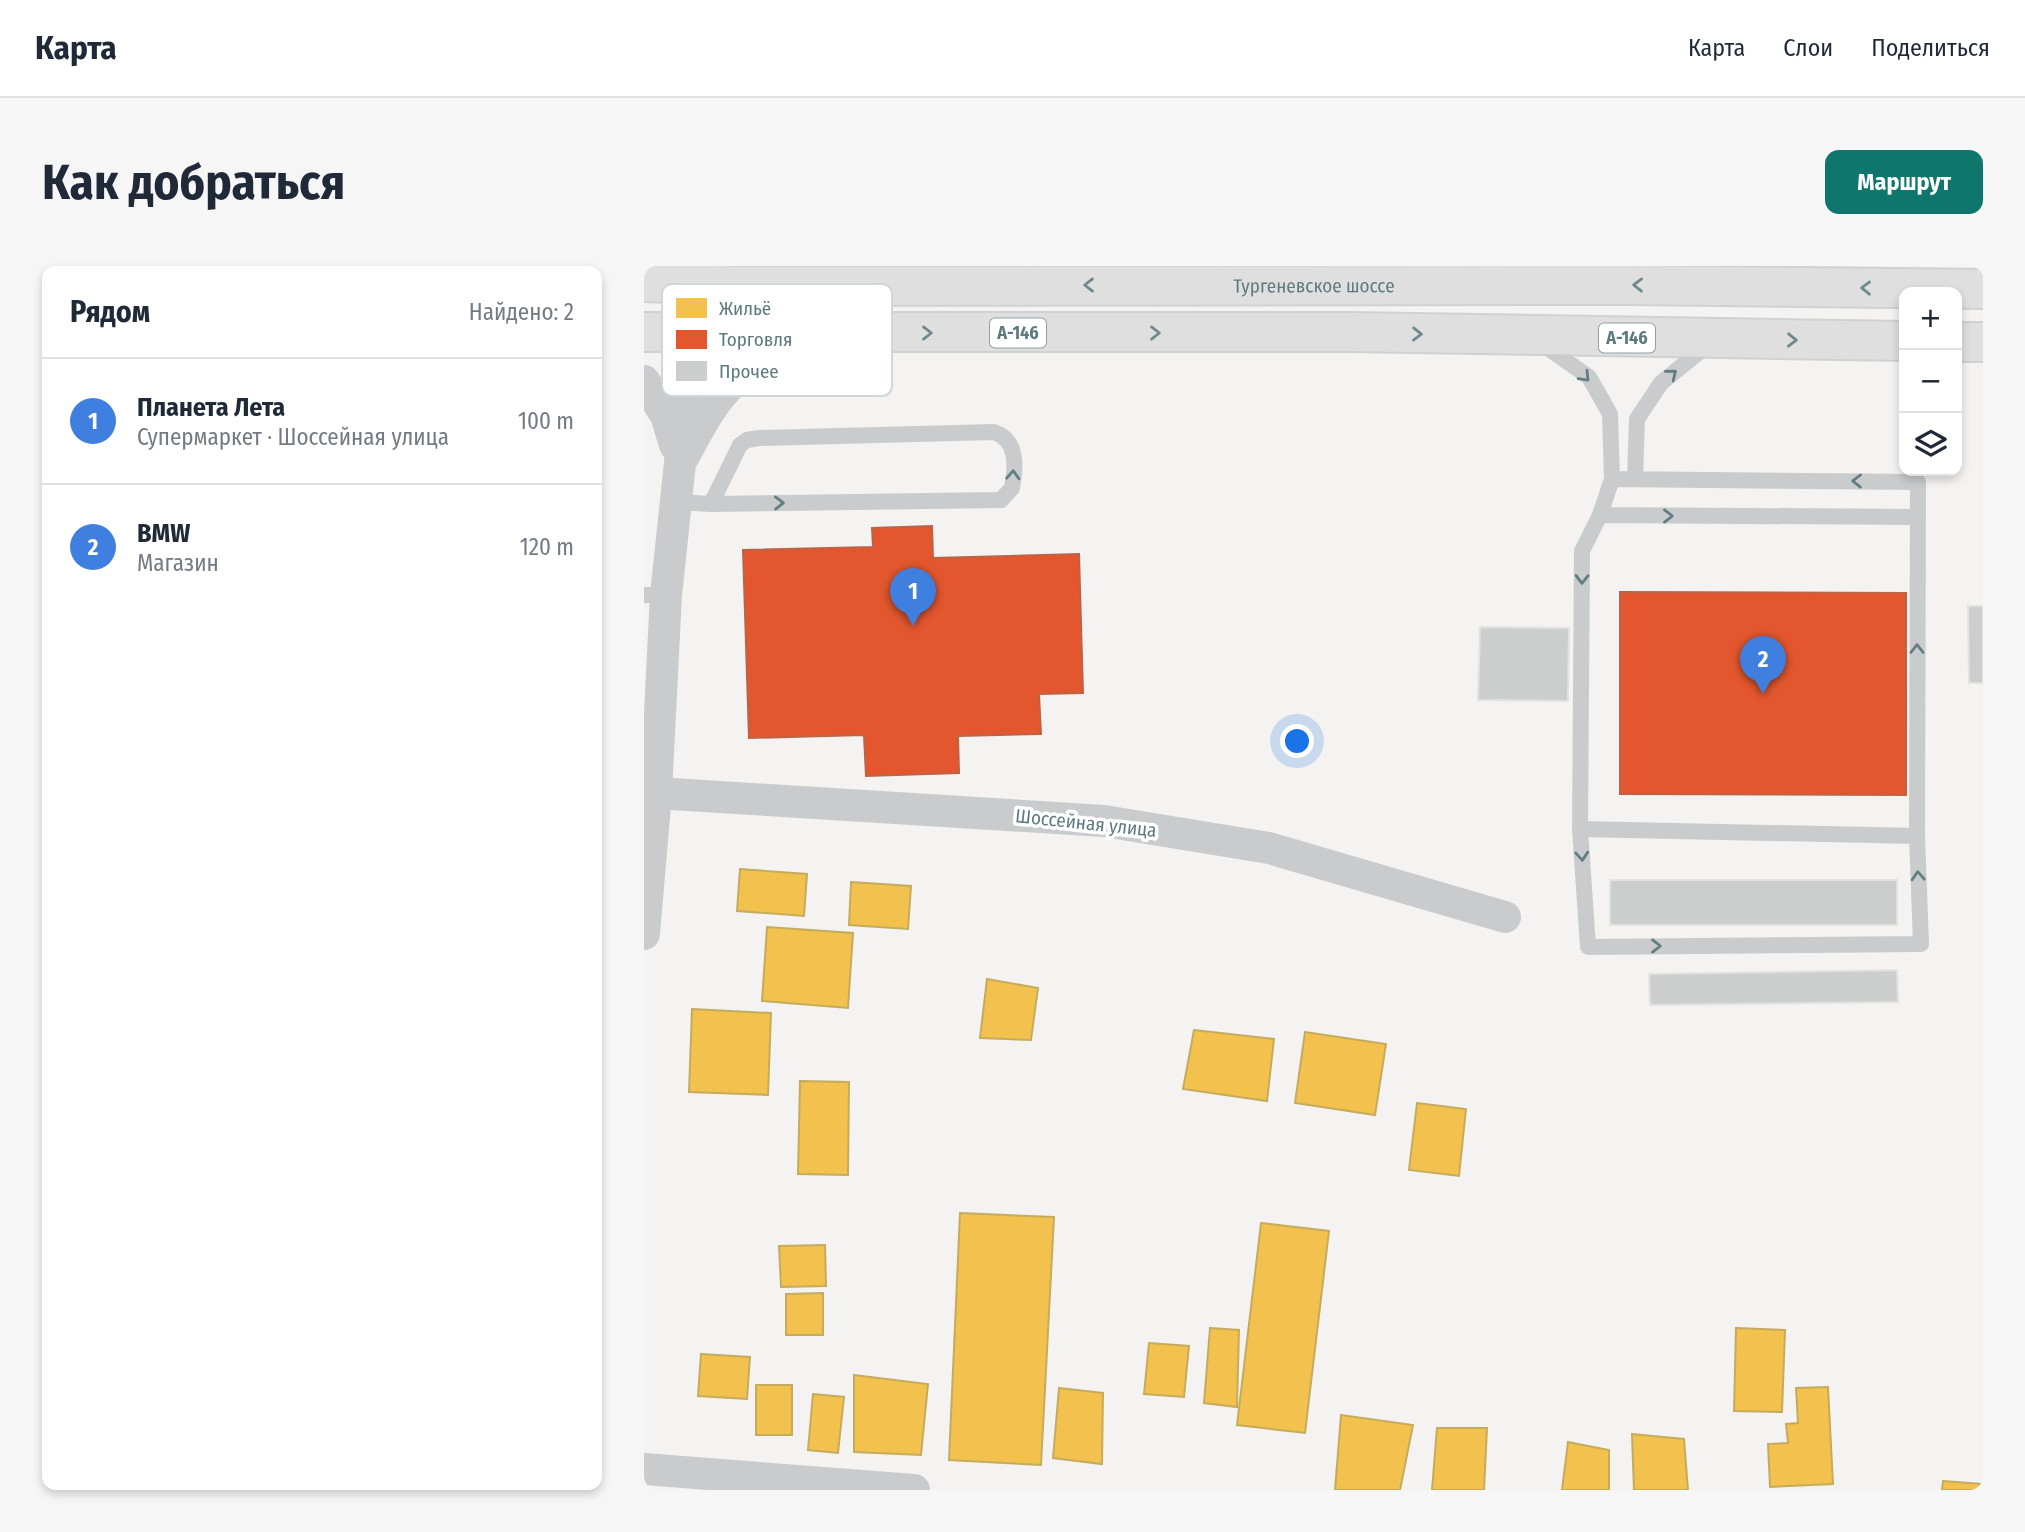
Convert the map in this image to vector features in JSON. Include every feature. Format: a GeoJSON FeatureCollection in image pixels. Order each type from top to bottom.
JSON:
{"type":"FeatureCollection","features":[{"type":"Feature","properties":{"kind":"highway","name":"Тургеневское шоссе"},"geometry":{"type":"LineString","coordinates":[[644,282],[714,284]]}},
{"type":"Feature","properties":{"kind":"highway","name":"Тургеневское шоссе"},"geometry":{"type":"LineString","coordinates":[[892,286],[1914,283],[1983,289]]}},
{"type":"Feature","properties":{"kind":"highway","name":"А-146"},"geometry":{"type":"LineString","coordinates":[[644,332],[662,332]]}},
{"type":"Feature","properties":{"kind":"highway","name":"А-146"},"geometry":{"type":"LineString","coordinates":[[892,334],[1349,332],[1899,341]]}},
{"type":"Feature","properties":{"kind":"highway"},"geometry":{"type":"LineString","coordinates":[[1962,342],[1983,342]]}},
{"type":"Feature","properties":{"kind":"street"},"geometry":{"type":"LineString","coordinates":[[644,381],[666,415],[680,463]]}},
{"type":"Feature","properties":{"kind":"street"},"geometry":{"type":"LineString","coordinates":[[644,934],[656,793],[655,595],[676,502],[684,396]]}},
{"type":"Feature","properties":{"kind":"street"},"geometry":{"type":"LineString","coordinates":[[680,463],[721,396]]}},
{"type":"Feature","properties":{"kind":"street","name":"Шоссейная улица"},"geometry":{"type":"LineString","coordinates":[[656,793],[1104,821],[1269,848],[1505,917]]}},
{"type":"Feature","properties":{"kind":"street"},"geometry":{"type":"LineString","coordinates":[[644,1469],[914,1490]]}},
{"type":"Feature","properties":{"kind":"lane"},"geometry":{"type":"LineString","coordinates":[[1531,337],[1589,377],[1610,414],[1612,479],[1600,515],[1582,551],[1580,829],[1588,947],[1922,944],[1917,836],[1918,482],[1612,479]]}},
{"type":"Feature","properties":{"kind":"lane"},"geometry":{"type":"LineString","coordinates":[[1635,479],[1637,419],[1661,383],[1704,348],[1741,339]]}},
{"type":"Feature","properties":{"kind":"lane"},"geometry":{"type":"LineString","coordinates":[[676,502],[711,504],[1001,500],[1012,488],[1013,452],[1009,442],[994,432],[747,440],[740,445],[711,504]]}},
{"type":"Feature","properties":{"kind":"lane"},"geometry":{"type":"LineString","coordinates":[[1600,515],[1917,517]]}},
{"type":"Feature","properties":{"kind":"lane"},"geometry":{"type":"LineString","coordinates":[[1580,829],[1917,836]]}},
{"type":"Feature","properties":{"kind":"building: Жильё"},"geometry":{"type":"Polygon","coordinates":[[[740,869],[807,874],[804,916],[737,911],[740,869]]]}},
{"type":"Feature","properties":{"kind":"building: Жильё"},"geometry":{"type":"Polygon","coordinates":[[[851,882],[911,886],[908,929],[849,925],[851,882]]]}},
{"type":"Feature","properties":{"kind":"building: Жильё"},"geometry":{"type":"Polygon","coordinates":[[[767,927],[853,933],[848,1008],[762,1001],[767,927]]]}},
{"type":"Feature","properties":{"kind":"building: Жильё"},"geometry":{"type":"Polygon","coordinates":[[[987,979],[1038,988],[1031,1040],[980,1038],[987,979]]]}},
{"type":"Feature","properties":{"kind":"building: Жильё"},"geometry":{"type":"Polygon","coordinates":[[[692,1009],[771,1013],[768,1095],[689,1092],[692,1009]]]}},
{"type":"Feature","properties":{"kind":"building: Жильё"},"geometry":{"type":"Polygon","coordinates":[[[1194,1030],[1274,1039],[1267,1101],[1183,1089],[1194,1030]]]}},
{"type":"Feature","properties":{"kind":"building: Жильё"},"geometry":{"type":"Polygon","coordinates":[[[1305,1032],[1386,1044],[1375,1115],[1295,1103],[1305,1032]]]}},
{"type":"Feature","properties":{"kind":"building: Жильё"},"geometry":{"type":"Polygon","coordinates":[[[800,1081],[849,1082],[848,1175],[798,1174],[800,1081]]]}},
{"type":"Feature","properties":{"kind":"building: Жильё"},"geometry":{"type":"Polygon","coordinates":[[[1417,1103],[1466,1109],[1459,1176],[1409,1170],[1417,1103]]]}},
{"type":"Feature","properties":{"kind":"building: Жильё"},"geometry":{"type":"Polygon","coordinates":[[[960,1213],[1054,1217],[1041,1465],[949,1460],[960,1213]]]}},
{"type":"Feature","properties":{"kind":"building: Жильё"},"geometry":{"type":"Polygon","coordinates":[[[1261,1223],[1329,1231],[1305,1433],[1237,1425],[1261,1223]]]}},
{"type":"Feature","properties":{"kind":"building: Жильё"},"geometry":{"type":"Polygon","coordinates":[[[825,1245],[826,1286],[781,1287],[779,1246],[825,1245]]]}},
{"type":"Feature","properties":{"kind":"building: Жильё"},"geometry":{"type":"Polygon","coordinates":[[[823,1293],[823,1335],[786,1335],[786,1294],[823,1293]]]}},
{"type":"Feature","properties":{"kind":"building: Жильё"},"geometry":{"type":"Polygon","coordinates":[[[1210,1328],[1239,1330],[1237,1407],[1204,1403],[1210,1328]]]}},
{"type":"Feature","properties":{"kind":"building: Жильё"},"geometry":{"type":"Polygon","coordinates":[[[1736,1328],[1785,1330],[1782,1412],[1734,1411],[1736,1328]]]}},
{"type":"Feature","properties":{"kind":"building: Жильё"},"geometry":{"type":"Polygon","coordinates":[[[1149,1343],[1189,1346],[1184,1397],[1144,1394],[1149,1343]]]}},
{"type":"Feature","properties":{"kind":"building: Жильё"},"geometry":{"type":"Polygon","coordinates":[[[701,1354],[750,1357],[747,1399],[698,1396],[701,1354]]]}},
{"type":"Feature","properties":{"kind":"building: Жильё"},"geometry":{"type":"Polygon","coordinates":[[[854,1375],[928,1384],[921,1455],[854,1452],[854,1375]]]}},
{"type":"Feature","properties":{"kind":"building: Жильё"},"geometry":{"type":"Polygon","coordinates":[[[756,1385],[792,1385],[792,1435],[756,1435],[756,1385]]]}},
{"type":"Feature","properties":{"kind":"building: Жильё"},"geometry":{"type":"Polygon","coordinates":[[[1828,1387],[1833,1484],[1770,1487],[1768,1444],[1788,1443],[1786,1424],[1798,1423],[1796,1388],[1828,1387]]]}},
{"type":"Feature","properties":{"kind":"building: Жильё"},"geometry":{"type":"Polygon","coordinates":[[[1059,1388],[1103,1393],[1102,1464],[1053,1458],[1059,1388]]]}},
{"type":"Feature","properties":{"kind":"building: Жильё"},"geometry":{"type":"Polygon","coordinates":[[[813,1394],[844,1397],[838,1453],[808,1450],[813,1394]]]}},
{"type":"Feature","properties":{"kind":"building: Жильё"},"geometry":{"type":"Polygon","coordinates":[[[1341,1415],[1413,1425],[1400,1490],[1335,1490],[1341,1415]]]}},
{"type":"Feature","properties":{"kind":"building: Жильё"},"geometry":{"type":"Polygon","coordinates":[[[1437,1428],[1487,1428],[1484,1490],[1432,1490],[1437,1428]]]}},
{"type":"Feature","properties":{"kind":"building: Жильё"},"geometry":{"type":"Polygon","coordinates":[[[1632,1434],[1684,1439],[1688,1490],[1634,1490],[1632,1434]]]}},
{"type":"Feature","properties":{"kind":"building: Жильё"},"geometry":{"type":"Polygon","coordinates":[[[1568,1442],[1609,1450],[1609,1490],[1562,1490],[1568,1442]]]}},
{"type":"Feature","properties":{"kind":"building: Жильё"},"geometry":{"type":"Polygon","coordinates":[[[1943,1481],[1983,1484],[1983,1490],[1942,1490],[1943,1481]]]}},
{"type":"Feature","properties":{"kind":"building: Торговля"},"geometry":{"type":"Polygon","coordinates":[[[932,526],[933,558],[1079,554],[1083,693],[1039,694],[1041,734],[958,736],[959,773],[866,776],[864,735],[749,738],[743,550],[873,547],[872,528],[932,526]]]}},
{"type":"Feature","properties":{"kind":"building: Торговля"},"geometry":{"type":"Polygon","coordinates":[[[1620,592],[1906,593],[1906,795],[1620,794],[1620,592]]]}},
{"type":"Feature","properties":{"kind":"building: Прочее"},"geometry":{"type":"Polygon","coordinates":[[[1968,606],[1983,606],[1983,683],[1969,683],[1968,606]]]}},
{"type":"Feature","properties":{"kind":"building: Прочее"},"geometry":{"type":"Polygon","coordinates":[[[1480,627],[1569,628],[1568,701],[1478,700],[1480,627]]]}},
{"type":"Feature","properties":{"kind":"building: Прочее"},"geometry":{"type":"Polygon","coordinates":[[[1610,880],[1897,880],[1897,925],[1610,925],[1610,880]]]}},
{"type":"Feature","properties":{"kind":"building: Прочее"},"geometry":{"type":"Polygon","coordinates":[[[1897,970],[1898,1002],[1650,1005],[1649,974],[1897,970]]]}},
{"type":"Feature","properties":{"kind":"place","name":"Планета Лета"},"geometry":{"type":"Point","coordinates":[913,626]}},
{"type":"Feature","properties":{"kind":"place","name":"BMW"},"geometry":{"type":"Point","coordinates":[1763,694]}}]}
